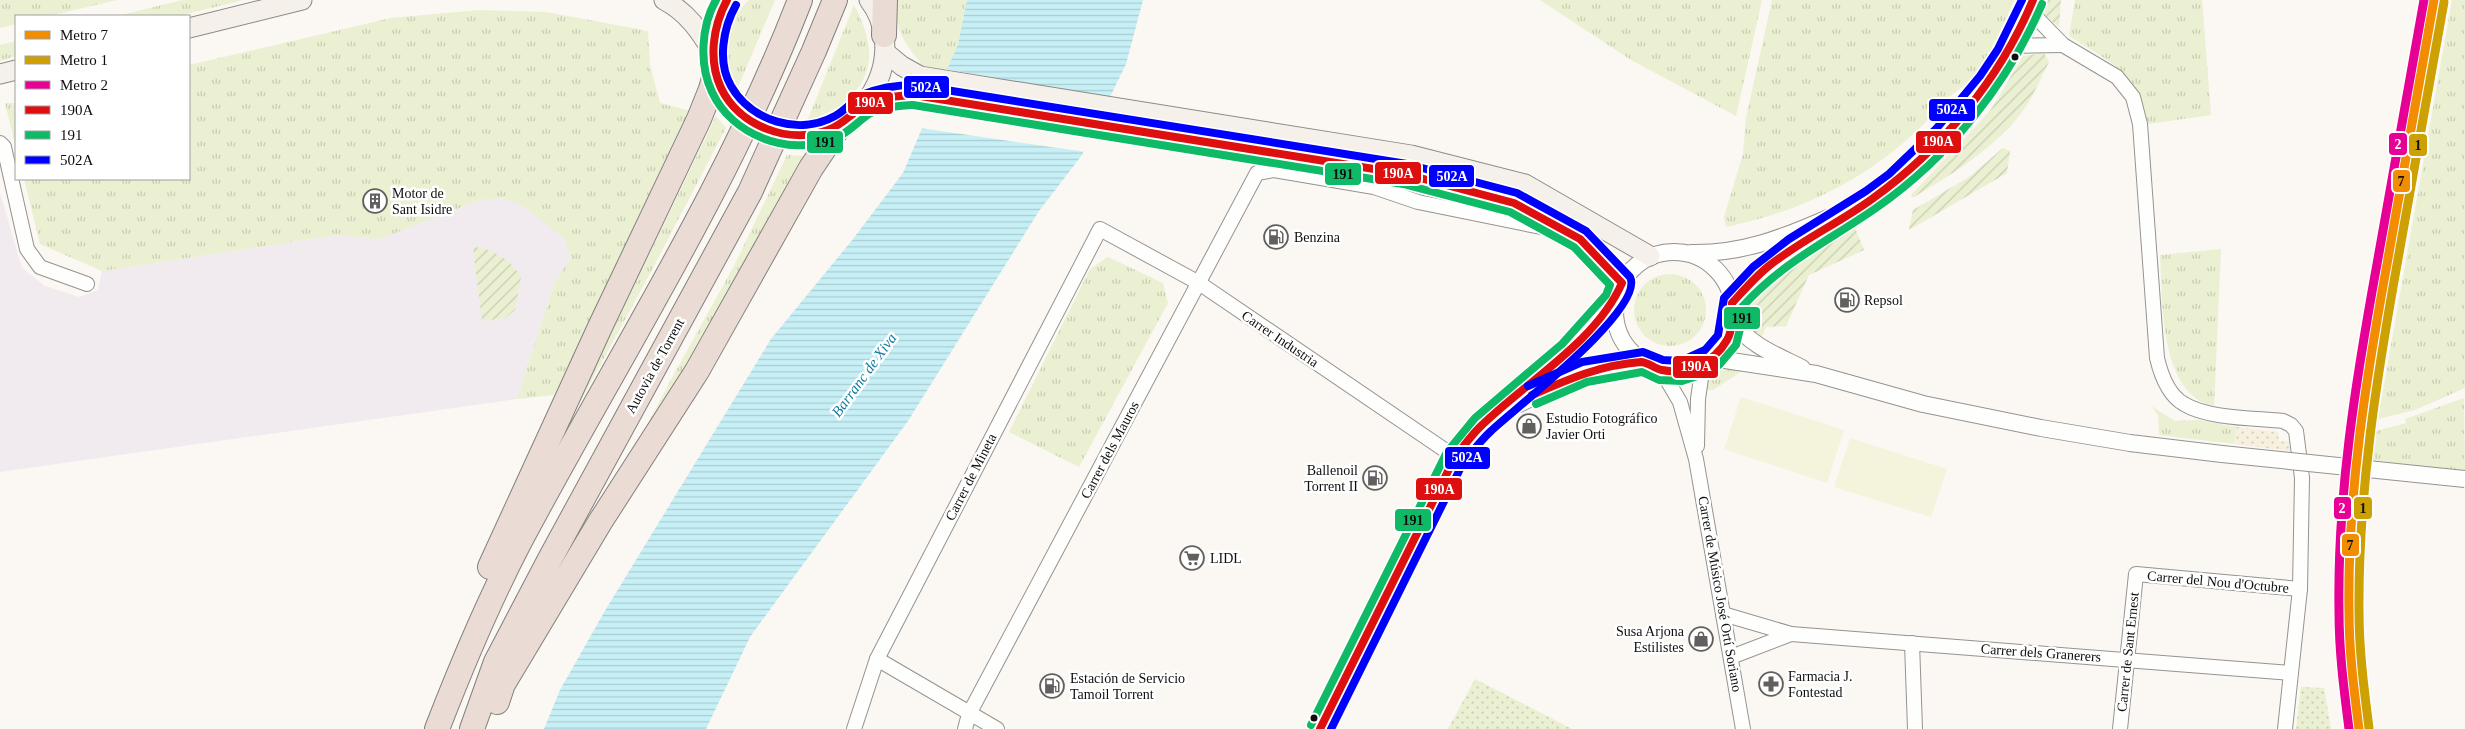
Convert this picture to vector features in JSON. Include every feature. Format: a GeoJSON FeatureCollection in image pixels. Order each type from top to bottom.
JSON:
{"type":"FeatureCollection","features":[{"type":"Feature","properties":{"kind":"highway"},"geometry":{"type":"LineString","coordinates":[[437,729],[465,656],[518,547],[722,176],[785,39],[800,0]]}},
{"type":"Feature","properties":{"kind":"highway","name":"Autovia de Torrent"},"geometry":{"type":"LineString","coordinates":[[472,729],[496,662],[551,557],[750,192],[814,51],[834,0]]}},
{"type":"Feature","properties":{"kind":"highway"},"geometry":{"type":"LineString","coordinates":[[875,1],[884,43]]}},
{"type":"Feature","properties":{"kind":"highway"},"geometry":{"type":"LineString","coordinates":[[423,729],[452,651],[600,326],[699,119],[711,89],[714,62]]}},
{"type":"Feature","properties":{"kind":"highway"},"geometry":{"type":"LineString","coordinates":[[486,729],[508,676],[600,522],[697,371],[811,168],[840,125]]}},
{"type":"Feature","properties":{"kind":"main road"},"geometry":{"type":"LineString","coordinates":[[190,28],[302,0]]}},
{"type":"Feature","properties":{"kind":"main road"},"geometry":{"type":"LineString","coordinates":[[664,0],[684,14],[714,62],[724,94],[744,116],[770,131],[793,135],[815,134],[840,125],[863,106],[878,83],[884,43]]}},
{"type":"Feature","properties":{"kind":"main road"},"geometry":{"type":"LineString","coordinates":[[714,62],[715,28],[727,0]]}},
{"type":"Feature","properties":{"kind":"main road"},"geometry":{"type":"LineString","coordinates":[[884,43],[902,66],[920,76],[1405,174],[1514,203],[1580,239],[1622,283]]}},
{"type":"Feature","properties":{"kind":"main road"},"geometry":{"type":"LineString","coordinates":[[0,74],[15,70]]}},
{"type":"Feature","properties":{"kind":"main road"},"geometry":{"type":"LineString","coordinates":[[863,106],[899,95],[914,95],[1411,156],[1525,184],[1650,256]]}},
{"type":"Feature","properties":{"kind":"street"},"geometry":{"type":"LineString","coordinates":[[1732,303],[1770,265],[1874,198],[1904,174],[1960,119],[2012,46],[2032,5],[2063,45],[2117,77],[2133,97],[2140,124],[2157,358],[2161,374],[2168,387],[2183,404],[2203,412],[2283,421],[2291,425],[2296,431],[2302,478],[2300,589],[2285,729]]}},
{"type":"Feature","properties":{"kind":"street"},"geometry":{"type":"LineString","coordinates":[[2012,46],[2063,45]]}},
{"type":"Feature","properties":{"kind":"street"},"geometry":{"type":"LineString","coordinates":[[0,143],[4,148],[27,249],[40,267],[87,284]]}},
{"type":"Feature","properties":{"kind":"street","name":"Carrer dels Mauros"},"geometry":{"type":"LineString","coordinates":[[966,729],[969,714],[1257,173],[1274,170],[1374,187],[1418,202],[1527,226],[1563,229]]}},
{"type":"Feature","properties":{"kind":"street"},"geometry":{"type":"LineString","coordinates":[[1320,729],[1455,457],[1482,425],[1569,351],[1614,301],[1622,283],[1635,266],[1650,256],[1675,251],[1691,254],[1717,254],[1744,250],[1777,240],[1874,198]]}},
{"type":"Feature","properties":{"kind":"street","name":"Carrer Industria"},"geometry":{"type":"LineString","coordinates":[[1100,229],[1199,283],[1455,457]]}},
{"type":"Feature","properties":{"kind":"street","name":"Carrer de Mineta"},"geometry":{"type":"LineString","coordinates":[[854,729],[877,659],[1100,229]]}},
{"type":"Feature","properties":{"kind":"street"},"geometry":{"type":"LineString","coordinates":[[1614,301],[1615,318],[1624,344],[1643,362],[1661,370],[1682,370],[1707,361],[1727,340],[1732,320],[1732,303],[1727,286],[1717,273],[1706,262],[1691,254]]}},
{"type":"Feature","properties":{"kind":"street"},"geometry":{"type":"LineString","coordinates":[[1732,320],[1742,334],[1761,347],[1816,374]]}},
{"type":"Feature","properties":{"kind":"street"},"geometry":{"type":"LineString","coordinates":[[1707,361],[1816,374],[1923,404],[2041,428],[2130,443],[2465,479]]}},
{"type":"Feature","properties":{"kind":"street","name":"Carrer de Músico José Ortí Soriano"},"geometry":{"type":"LineString","coordinates":[[1696,459],[1698,399],[1707,361]]}},
{"type":"Feature","properties":{"kind":"street"},"geometry":{"type":"LineString","coordinates":[[1482,425],[1534,395],[1584,372],[1643,362]]}},
{"type":"Feature","properties":{"kind":"street","name":"Carrer de Músico José Ortí Soriano"},"geometry":{"type":"LineString","coordinates":[[1661,370],[1680,402],[1696,459],[1743,729]]}},
{"type":"Feature","properties":{"kind":"street","name":"Carrer del Nou d'Octubre"},"geometry":{"type":"LineString","coordinates":[[2136,574],[2300,589]]}},
{"type":"Feature","properties":{"kind":"street","name":"Carrer de Sant Ernest"},"geometry":{"type":"LineString","coordinates":[[2120,729],[2136,574]]}},
{"type":"Feature","properties":{"kind":"street","name":"Carrer dels Granerers"},"geometry":{"type":"LineString","coordinates":[[1723,614],[1791,634],[2291,673]]}},
{"type":"Feature","properties":{"kind":"street","name":"Carrer dels Granerers"},"geometry":{"type":"LineString","coordinates":[[1731,657],[1791,634]]}},
{"type":"Feature","properties":{"kind":"street"},"geometry":{"type":"LineString","coordinates":[[1912,643],[1915,729]]}},
{"type":"Feature","properties":{"kind":"street"},"geometry":{"type":"LineString","coordinates":[[877,659],[997,729]]}},
{"type":"Feature","properties":{"kind":"shaded area"},"geometry":{"type":"Polygon","coordinates":[[[0,193],[22,268],[45,286],[79,297],[98,290],[102,271],[337,235],[380,239],[480,200],[503,198],[523,206],[566,239],[571,257],[555,282],[517,399],[0,472],[0,193]]]}},
{"type":"Feature","properties":{"kind":"shaded area"},"geometry":{"type":"Polygon","coordinates":[[[2236,427],[2278,432],[2279,441],[2297,441],[2298,452],[2234,444],[2236,427]]]}},
{"type":"Feature","properties":{"kind":"green space"},"geometry":{"type":"Polygon","coordinates":[[[0,0],[117,0],[53,15],[15,15],[15,24],[0,28],[0,0]]]}},
{"type":"Feature","properties":{"kind":"green space"},"geometry":{"type":"Polygon","coordinates":[[[183,0],[244,0],[182,15],[121,15],[183,0]]]}},
{"type":"Feature","properties":{"kind":"green space"},"geometry":{"type":"Polygon","coordinates":[[[749,0],[775,0],[738,87],[729,65],[728,41],[735,19],[749,0]]]}},
{"type":"Feature","properties":{"kind":"green space"},"geometry":{"type":"Polygon","coordinates":[[[896,0],[967,0],[958,44],[947,70],[923,66],[911,50],[899,29],[896,0]]]}},
{"type":"Feature","properties":{"kind":"green space"},"geometry":{"type":"Polygon","coordinates":[[[1540,0],[1762,0],[1736,116],[1631,60],[1540,0]]]}},
{"type":"Feature","properties":{"kind":"green space"},"geometry":{"type":"Polygon","coordinates":[[[1772,0],[2014,0],[1994,43],[1975,74],[1902,144],[1876,164],[1821,196],[1791,209],[1726,227],[1724,217],[1743,154],[1746,118],[1772,0]]]}},
{"type":"Feature","properties":{"kind":"green space"},"geometry":{"type":"Polygon","coordinates":[[[2048,0],[2061,0],[2059,27],[2044,15],[2048,0]]]}},
{"type":"Feature","properties":{"kind":"green space"},"geometry":{"type":"Polygon","coordinates":[[[2075,0],[2202,0],[2211,115],[2148,124],[2144,106],[2130,80],[2109,62],[2069,36],[2075,0]]]}},
{"type":"Feature","properties":{"kind":"green space"},"geometry":{"type":"Polygon","coordinates":[[[2452,0],[2465,0],[2465,388],[2415,410],[2378,419],[2452,0]]]}},
{"type":"Feature","properties":{"kind":"green space"},"geometry":{"type":"Polygon","coordinates":[[[854,5],[864,27],[869,49],[869,62],[865,74],[860,86],[843,104],[832,111],[808,119],[854,5]]]}},
{"type":"Feature","properties":{"kind":"green space"},"geometry":{"type":"Polygon","coordinates":[[[479,10],[546,12],[648,31],[650,66],[660,103],[690,111],[554,395],[517,399],[555,282],[571,257],[565,239],[523,206],[503,198],[480,200],[380,239],[337,235],[102,271],[40,244],[24,180],[190,180],[190,65],[391,18],[479,10]]]}},
{"type":"Feature","properties":{"kind":"green space"},"geometry":{"type":"Polygon","coordinates":[[[15,41],[15,56],[0,61],[0,45],[15,41]]]}},
{"type":"Feature","properties":{"kind":"green space"},"geometry":{"type":"Polygon","coordinates":[[[2044,53],[2049,62],[2036,90],[2008,129],[1969,162],[1912,198],[1911,195],[1990,111],[2023,56],[2044,53]]]}},
{"type":"Feature","properties":{"kind":"green space"},"geometry":{"type":"Polygon","coordinates":[[[5,103],[15,103],[15,144],[5,103]]]}},
{"type":"Feature","properties":{"kind":"green space"},"geometry":{"type":"Polygon","coordinates":[[[716,116],[726,128],[567,426],[716,116]]]}},
{"type":"Feature","properties":{"kind":"green space"},"geometry":{"type":"Polygon","coordinates":[[[2003,148],[2010,151],[2007,173],[1909,230],[1913,210],[1969,177],[2003,148]]]}},
{"type":"Feature","properties":{"kind":"green space"},"geometry":{"type":"Polygon","coordinates":[[[787,155],[806,156],[725,303],[625,467],[735,264],[787,155]]]}},
{"type":"Feature","properties":{"kind":"green space"},"geometry":{"type":"Polygon","coordinates":[[[1853,223],[1864,250],[1809,275],[1786,326],[1766,327],[1760,341],[1753,336],[1743,322],[1742,314],[1747,303],[1757,290],[1789,262],[1853,223]]]}},
{"type":"Feature","properties":{"kind":"green space"},"geometry":{"type":"Polygon","coordinates":[[[473,247],[488,250],[501,256],[512,265],[521,277],[515,310],[506,318],[482,321],[473,247]]]}},
{"type":"Feature","properties":{"kind":"green space"},"geometry":{"type":"Polygon","coordinates":[[[2221,249],[2214,407],[2196,398],[2182,383],[2173,364],[2167,342],[2164,319],[2160,255],[2221,249]]]}},
{"type":"Feature","properties":{"kind":"green space"},"geometry":{"type":"Polygon","coordinates":[[[1108,257],[1163,283],[1168,303],[1079,467],[1009,432],[1090,269],[1108,257]]]}},
{"type":"Feature","properties":{"kind":"green space"},"geometry":{"type":"Polygon","coordinates":[[[1670,274],[1690,280],[1700,290],[1706,310],[1700,330],[1690,340],[1670,346],[1650,340],[1640,330],[1634,310],[1640,290],[1650,280],[1670,274]]]}},
{"type":"Feature","properties":{"kind":"green space"},"geometry":{"type":"Polygon","coordinates":[[[1732,367],[1742,371],[1713,390],[1707,390],[1705,387],[1706,382],[1714,372],[1732,367]]]}},
{"type":"Feature","properties":{"kind":"green space"},"geometry":{"type":"Polygon","coordinates":[[[1741,397],[1844,430],[1827,483],[1724,449],[1741,397]]]}},
{"type":"Feature","properties":{"kind":"green space"},"geometry":{"type":"Polygon","coordinates":[[[2464,398],[2465,471],[2373,461],[2376,431],[2406,423],[2405,419],[2464,398]]]}},
{"type":"Feature","properties":{"kind":"green space"},"geometry":{"type":"Polygon","coordinates":[[[2151,406],[2175,421],[2199,420],[2236,427],[2234,444],[2159,435],[2158,415],[2151,406]]]}},
{"type":"Feature","properties":{"kind":"green space"},"geometry":{"type":"Polygon","coordinates":[[[1850,438],[1947,469],[1931,517],[1834,487],[1850,438]]]}},
{"type":"Feature","properties":{"kind":"green space"},"geometry":{"type":"Polygon","coordinates":[[[1475,679],[1572,729],[1448,729],[1475,679]]]}},
{"type":"Feature","properties":{"kind":"green space"},"geometry":{"type":"Polygon","coordinates":[[[2301,687],[2324,688],[2331,729],[2296,729],[2301,687]]]}},
{"type":"Feature","properties":{"kind":"water","name":"Barranc de Xiva"},"geometry":{"type":"Polygon","coordinates":[[[967,0],[1143,0],[1126,64],[1082,155],[1039,211],[908,421],[750,637],[706,729],[544,729],[560,690],[606,609],[771,339],[853,239],[903,173],[958,44],[967,0]]]}},
{"type":"Feature","properties":{"kind":"pier"},"geometry":{"type":"Polygon","coordinates":[[[945,69],[1112,98],[1086,152],[920,128],[945,69]]]}},
{"type":"Feature","properties":{"kind":"railway"},"geometry":{"type":"LineString","coordinates":[[2349,560],[2354,516],[2367,447]]}},
{"type":"Feature","properties":{"kind":"railway"},"geometry":{"type":"LineString","coordinates":[[2348,616],[2346,679],[2350,729]]}},
{"type":"Feature","properties":{"kind":"metro line","name":"2"},"geometry":{"type":"LineString","coordinates":[[2349,729],[2339,627],[2341,524],[2349,437],[2362,350],[2424,0]]}},
{"type":"Feature","properties":{"kind":"metro line","name":"7"},"geometry":{"type":"LineString","coordinates":[[2359,729],[2349,627],[2351,524],[2359,437],[2372,350],[2434,0]]}},
{"type":"Feature","properties":{"kind":"metro line","name":"1"},"geometry":{"type":"LineString","coordinates":[[2369,728],[2359,626],[2365,478],[2383,346],[2444,2]]}},
{"type":"Feature","properties":{"kind":"transit line","name":"191"},"geometry":{"type":"LineString","coordinates":[[716,0],[711,10],[705,33],[704,58],[708,81],[721,107],[733,120],[763,138],[797,145],[815,144],[837,138],[869,114],[879,110],[913,105],[1403,184],[1510,212],[1574,247],[1610,285],[1606,295],[1562,344],[1475,418],[1447,452],[1311,725]]}},
{"type":"Feature","properties":{"kind":"transit line","name":"190A"},"geometry":{"type":"LineString","coordinates":[[727,0],[718,21],[714,43],[713,55],[717,77],[729,101],[740,113],[752,122],[767,129],[797,135],[813,134],[833,128],[862,107],[874,101],[914,95],[1405,174],[1514,203],[1580,239],[1622,283],[1610,304],[1578,342],[1482,425],[1455,457],[1320,729]]}},
{"type":"Feature","properties":{"kind":"transit line","name":"502A"},"geometry":{"type":"LineString","coordinates":[[1528,386],[1582,362],[1643,352],[1663,360],[1681,361],[1705,350],[1718,335],[1724,298],[1753,267],[1789,239],[1866,191],[1889,174],[1936,129],[1980,76],[1998,49],[2022,0]]}},
{"type":"Feature","properties":{"kind":"transit line","name":"190A"},"geometry":{"type":"LineString","coordinates":[[1532,395],[1572,378],[1612,366],[1641,362],[1662,370],[1680,371],[1699,366],[1715,355],[1729,336],[1732,322],[1732,303],[1750,283],[1770,265],[1872,199],[1922,158],[1945,135],[1986,84],[2004,57],[2033,0]]}},
{"type":"Feature","properties":{"kind":"transit line","name":"191"},"geometry":{"type":"LineString","coordinates":[[1536,404],[1587,382],[1642,372],[1659,380],[1682,381],[1707,373],[1719,365],[1736,345],[1742,321],[1742,307],[1758,291],[1790,264],[1876,208],[1928,166],[1951,143],[1994,91],[2012,63],[2042,4]]}},
{"type":"Feature","properties":{"kind":"transit line","name":"502A"},"geometry":{"type":"LineString","coordinates":[[736,5],[731,14],[723,45],[724,66],[727,77],[740,98],[751,108],[777,122],[792,125],[821,122],[839,114],[858,97],[874,90],[915,85],[1407,164],[1517,193],[1586,231],[1630,277],[1630,292],[1618,311],[1599,334],[1487,435],[1463,463],[1331,729]]}},
{"type":"Feature","properties":{"kind":"place","name":"Motor de Sant Isidre"},"geometry":{"type":"Point","coordinates":[375,201]}},
{"type":"Feature","properties":{"kind":"place","name":"Benzina"},"geometry":{"type":"Point","coordinates":[1276,237]}},
{"type":"Feature","properties":{"kind":"place","name":"Repsol"},"geometry":{"type":"Point","coordinates":[1847,300]}},
{"type":"Feature","properties":{"kind":"place","name":"Estudio Fotográfico Javier Orti"},"geometry":{"type":"Point","coordinates":[1529,426]}},
{"type":"Feature","properties":{"kind":"place","name":"Ballenoil Torrent II"},"geometry":{"type":"Point","coordinates":[1375,478]}},
{"type":"Feature","properties":{"kind":"place","name":"LIDL"},"geometry":{"type":"Point","coordinates":[1192,558]}},
{"type":"Feature","properties":{"kind":"place","name":"Susa Arjona Estilistes"},"geometry":{"type":"Point","coordinates":[1701,639]}},
{"type":"Feature","properties":{"kind":"place","name":"Farmacia J. Fontestad"},"geometry":{"type":"Point","coordinates":[1771,684]}},
{"type":"Feature","properties":{"kind":"place","name":"Estación de Servicio Tamoil Torrent"},"geometry":{"type":"Point","coordinates":[1052,686]}}]}
